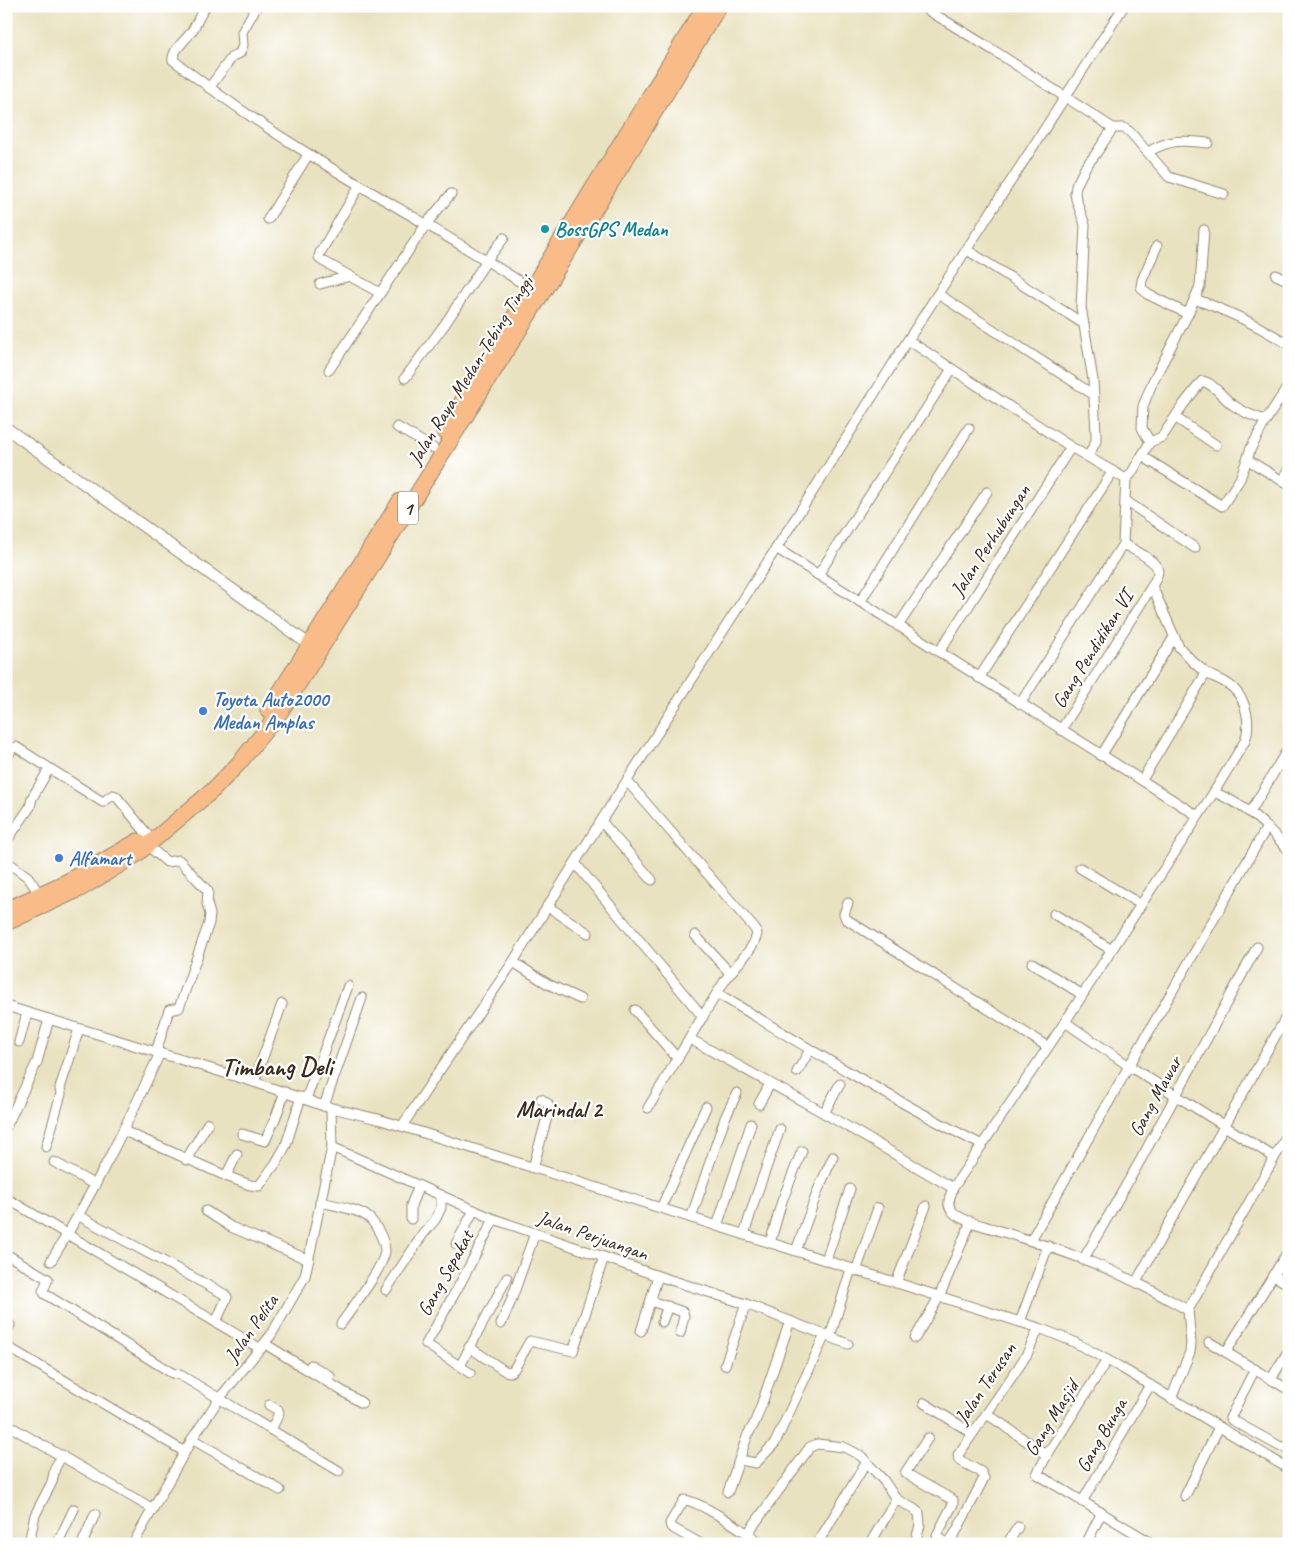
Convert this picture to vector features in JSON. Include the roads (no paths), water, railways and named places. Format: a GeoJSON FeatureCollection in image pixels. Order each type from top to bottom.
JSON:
{"type":"FeatureCollection","features":[{"type":"Feature","properties":{"kind":"highway","name":"Jalan Raya Medan-Tebing Tinggi"},"geometry":{"type":"LineString","coordinates":[[6,923],[80,889],[136,854],[147,840],[218,772],[240,747],[277,698],[705,6]]}},
{"type":"Feature","properties":{"kind":"highway","name":"Jalan Raya Medan-Tebing Tinggi"},"geometry":{"type":"LineString","coordinates":[[6,910],[40,895],[130,846],[147,840],[225,778],[240,762],[290,698],[720,6]]}},
{"type":"Feature","properties":{"kind":"street"},"geometry":{"type":"LineString","coordinates":[[206,6],[193,30],[172,59],[209,88],[308,155],[427,223],[531,289]]}},
{"type":"Feature","properties":{"kind":"street"},"geometry":{"type":"LineString","coordinates":[[209,88],[232,57],[240,53],[243,45],[242,32],[257,6]]}},
{"type":"Feature","properties":{"kind":"street"},"geometry":{"type":"LineString","coordinates":[[921,6],[1113,128],[1120,127],[1127,130],[1169,177],[1224,194]]}},
{"type":"Feature","properties":{"kind":"street"},"geometry":{"type":"LineString","coordinates":[[402,1126],[513,962],[720,633],[1124,6]]}},
{"type":"Feature","properties":{"kind":"street"},"geometry":{"type":"LineString","coordinates":[[1088,457],[1096,441],[1096,433],[1090,357],[1081,307],[1085,225],[1076,199],[1076,186],[1086,166],[1113,128]]}},
{"type":"Feature","properties":{"kind":"street"},"geometry":{"type":"LineString","coordinates":[[1148,152],[1162,144],[1177,140],[1208,143]]}},
{"type":"Feature","properties":{"kind":"street"},"geometry":{"type":"LineString","coordinates":[[268,219],[308,155]]}},
{"type":"Feature","properties":{"kind":"street"},"geometry":{"type":"LineString","coordinates":[[360,185],[319,255],[321,260],[380,293]]}},
{"type":"Feature","properties":{"kind":"street"},"geometry":{"type":"LineString","coordinates":[[329,370],[427,223],[451,194]]}},
{"type":"Feature","properties":{"kind":"street"},"geometry":{"type":"LineString","coordinates":[[1150,442],[1142,428],[1143,406],[1153,381],[1188,314],[1200,286],[1204,230]]}},
{"type":"Feature","properties":{"kind":"street"},"geometry":{"type":"LineString","coordinates":[[405,378],[504,238]]}},
{"type":"Feature","properties":{"kind":"street"},"geometry":{"type":"LineString","coordinates":[[1157,246],[1142,280],[1141,287],[1148,294],[1188,314]]}},
{"type":"Feature","properties":{"kind":"street"},"geometry":{"type":"LineString","coordinates":[[967,250],[1084,324]]}},
{"type":"Feature","properties":{"kind":"street"},"geometry":{"type":"LineString","coordinates":[[320,284],[350,276]]}},
{"type":"Feature","properties":{"kind":"street"},"geometry":{"type":"LineString","coordinates":[[1276,276],[1289,281]]}},
{"type":"Feature","properties":{"kind":"street"},"geometry":{"type":"LineString","coordinates":[[938,294],[1094,395]]}},
{"type":"Feature","properties":{"kind":"street"},"geometry":{"type":"LineString","coordinates":[[1194,299],[1257,325],[1289,345]]}},
{"type":"Feature","properties":{"kind":"street"},"geometry":{"type":"LineString","coordinates":[[908,340],[1071,447],[1126,478]]}},
{"type":"Feature","properties":{"kind":"street"},"geometry":{"type":"LineString","coordinates":[[818,575],[952,369]]}},
{"type":"Feature","properties":{"kind":"street"},"geometry":{"type":"LineString","coordinates":[[1126,478],[1131,474],[1150,442],[1162,437],[1183,405],[1203,381],[1233,405],[1255,417],[1266,420]]}},
{"type":"Feature","properties":{"kind":"street"},"geometry":{"type":"LineString","coordinates":[[1142,456],[1222,506],[1240,479],[1251,448],[1266,420],[1289,385]]}},
{"type":"Feature","properties":{"kind":"street"},"geometry":{"type":"LineString","coordinates":[[1176,418],[1216,445]]}},
{"type":"Feature","properties":{"kind":"street"},"geometry":{"type":"LineString","coordinates":[[397,427],[433,448]]}},
{"type":"Feature","properties":{"kind":"street"},"geometry":{"type":"LineString","coordinates":[[6,428],[310,645]]}},
{"type":"Feature","properties":{"kind":"street"},"geometry":{"type":"LineString","coordinates":[[860,602],[969,428]]}},
{"type":"Feature","properties":{"kind":"street","name":"Jalan Perhubungan"},"geometry":{"type":"LineString","coordinates":[[939,652],[1071,447]]}},
{"type":"Feature","properties":{"kind":"street"},"geometry":{"type":"LineString","coordinates":[[1248,460],[1286,482],[1289,470]]}},
{"type":"Feature","properties":{"kind":"street"},"geometry":{"type":"LineString","coordinates":[[979,678],[1113,471]]}},
{"type":"Feature","properties":{"kind":"street"},"geometry":{"type":"LineString","coordinates":[[1020,704],[1123,544],[1126,478]]}},
{"type":"Feature","properties":{"kind":"street"},"geometry":{"type":"LineString","coordinates":[[898,626],[987,492]]}},
{"type":"Feature","properties":{"kind":"street"},"geometry":{"type":"LineString","coordinates":[[1126,501],[1195,548]]}},
{"type":"Feature","properties":{"kind":"street"},"geometry":{"type":"LineString","coordinates":[[1123,544],[1156,566],[1157,575],[1152,586],[1174,637],[1184,653],[1206,673],[1234,688],[1244,706],[1248,734],[1214,792],[954,1188],[949,1203],[951,1210],[958,1216],[971,1222],[1031,1240],[1083,1260],[1136,1282],[1188,1310]]}},
{"type":"Feature","properties":{"kind":"street"},"geometry":{"type":"LineString","coordinates":[[776,548],[1198,816]]}},
{"type":"Feature","properties":{"kind":"street","name":"Gang Pendidikan VI"},"geometry":{"type":"LineString","coordinates":[[1061,730],[1152,586]]}},
{"type":"Feature","properties":{"kind":"street"},"geometry":{"type":"LineString","coordinates":[[1101,756],[1174,637]]}},
{"type":"Feature","properties":{"kind":"street"},"geometry":{"type":"LineString","coordinates":[[1142,780],[1206,673]]}},
{"type":"Feature","properties":{"kind":"street"},"geometry":{"type":"LineString","coordinates":[[6,755],[8,756],[12,748],[16,747],[100,801],[103,802],[112,795],[116,796],[147,840],[168,862],[178,860],[208,891],[207,904],[210,917],[180,1005],[178,1009],[170,1010],[158,1053],[124,1131],[79,1216],[51,1261]]}},
{"type":"Feature","properties":{"kind":"street"},"geometry":{"type":"LineString","coordinates":[[1251,811],[1289,747]]}},
{"type":"Feature","properties":{"kind":"street"},"geometry":{"type":"LineString","coordinates":[[6,842],[30,807],[32,798],[49,769]]}},
{"type":"Feature","properties":{"kind":"street"},"geometry":{"type":"LineString","coordinates":[[627,781],[756,931],[753,944],[717,993],[648,1108]]}},
{"type":"Feature","properties":{"kind":"street"},"geometry":{"type":"LineString","coordinates":[[1214,792],[1234,800],[1251,811],[1289,851]]}},
{"type":"Feature","properties":{"kind":"street"},"geometry":{"type":"LineString","coordinates":[[601,821],[652,880]]}},
{"type":"Feature","properties":{"kind":"street"},"geometry":{"type":"LineString","coordinates":[[1031,1240],[1267,827]]}},
{"type":"Feature","properties":{"kind":"street"},"geometry":{"type":"LineString","coordinates":[[6,861],[28,877],[40,895]]}},
{"type":"Feature","properties":{"kind":"street"},"geometry":{"type":"LineString","coordinates":[[575,863],[703,1017]]}},
{"type":"Feature","properties":{"kind":"street"},"geometry":{"type":"LineString","coordinates":[[1080,868],[1140,904]]}},
{"type":"Feature","properties":{"kind":"street"},"geometry":{"type":"LineString","coordinates":[[848,902],[844,914],[846,920],[1048,1047]]}},
{"type":"Feature","properties":{"kind":"street"},"geometry":{"type":"LineString","coordinates":[[547,906],[588,933]]}},
{"type":"Feature","properties":{"kind":"street"},"geometry":{"type":"LineString","coordinates":[[1054,914],[1110,950]]}},
{"type":"Feature","properties":{"kind":"street"},"geometry":{"type":"LineString","coordinates":[[695,935],[730,973]]}},
{"type":"Feature","properties":{"kind":"street","name":"Gang Mawar"},"geometry":{"type":"LineString","coordinates":[[1083,1260],[1256,947]]}},
{"type":"Feature","properties":{"kind":"street"},"geometry":{"type":"LineString","coordinates":[[513,962],[548,984],[580,999]]}},
{"type":"Feature","properties":{"kind":"street"},"geometry":{"type":"LineString","coordinates":[[1032,963],[1082,994]]}},
{"type":"Feature","properties":{"kind":"street"},"geometry":{"type":"LineString","coordinates":[[124,1131],[186,1160],[250,1185],[259,1186],[286,1145],[348,986]]}},
{"type":"Feature","properties":{"kind":"street"},"geometry":{"type":"LineString","coordinates":[[717,993],[810,1050],[919,1113],[982,1145]]}},
{"type":"Feature","properties":{"kind":"street"},"geometry":{"type":"LineString","coordinates":[[328,1107],[362,998]]}},
{"type":"Feature","properties":{"kind":"street"},"geometry":{"type":"LineString","coordinates":[[254,1082],[282,1004]]}},
{"type":"Feature","properties":{"kind":"street"},"geometry":{"type":"LineString","coordinates":[[6,1006],[254,1082],[328,1107],[402,1126],[1039,1328],[1072,1341],[1107,1360],[1289,1469]]}},
{"type":"Feature","properties":{"kind":"street"},"geometry":{"type":"LineString","coordinates":[[635,1010],[678,1059]]}},
{"type":"Feature","properties":{"kind":"street"},"geometry":{"type":"LineString","coordinates":[[1136,1282],[1289,1012]]}},
{"type":"Feature","properties":{"kind":"street"},"geometry":{"type":"LineString","coordinates":[[18,1042],[27,1013]]}},
{"type":"Feature","properties":{"kind":"street"},"geometry":{"type":"LineString","coordinates":[[6,1127],[37,1062],[49,1020]]}},
{"type":"Feature","properties":{"kind":"street"},"geometry":{"type":"LineString","coordinates":[[1064,1022],[1175,1096],[1274,1157]]}},
{"type":"Feature","properties":{"kind":"street"},"geometry":{"type":"LineString","coordinates":[[46,1148],[61,1094],[60,1088],[79,1029]]}},
{"type":"Feature","properties":{"kind":"street"},"geometry":{"type":"LineString","coordinates":[[690,1039],[954,1188]]}},
{"type":"Feature","properties":{"kind":"street"},"geometry":{"type":"LineString","coordinates":[[797,1072],[810,1050]]}},
{"type":"Feature","properties":{"kind":"street"},"geometry":{"type":"LineString","coordinates":[[760,1104],[770,1084]]}},
{"type":"Feature","properties":{"kind":"street"},"geometry":{"type":"LineString","coordinates":[[824,1113],[840,1084]]}},
{"type":"Feature","properties":{"kind":"street"},"geometry":{"type":"LineString","coordinates":[[242,1134],[265,1142],[276,1119],[285,1092]]}},
{"type":"Feature","properties":{"kind":"street"},"geometry":{"type":"LineString","coordinates":[[691,1218],[726,1118],[737,1093]]}},
{"type":"Feature","properties":{"kind":"street"},"geometry":{"type":"LineString","coordinates":[[533,1168],[549,1110],[548,1104],[541,1098]]}},
{"type":"Feature","properties":{"kind":"street","name":"Jalan Pelita"},"geometry":{"type":"LineString","coordinates":[[133,1544],[192,1439],[219,1399],[265,1344],[300,1287],[309,1260],[332,1147],[328,1107]]}},
{"type":"Feature","properties":{"kind":"street"},"geometry":{"type":"LineString","coordinates":[[661,1208],[706,1107]]}},
{"type":"Feature","properties":{"kind":"street"},"geometry":{"type":"LineString","coordinates":[[186,1160],[208,1123]]}},
{"type":"Feature","properties":{"kind":"street"},"geometry":{"type":"LineString","coordinates":[[717,1226],[751,1124]]}},
{"type":"Feature","properties":{"kind":"street"},"geometry":{"type":"LineString","coordinates":[[744,1235],[780,1129]]}},
{"type":"Feature","properties":{"kind":"street"},"geometry":{"type":"LineString","coordinates":[[1171,1398],[1190,1352],[1188,1310],[1289,1132]]}},
{"type":"Feature","properties":{"kind":"street","name":"Jalan Perjuangan"},"geometry":{"type":"LineString","coordinates":[[332,1147],[494,1219],[658,1276],[746,1304],[848,1344]]}},
{"type":"Feature","properties":{"kind":"street"},"geometry":{"type":"LineString","coordinates":[[770,1243],[782,1201],[802,1151]]}},
{"type":"Feature","properties":{"kind":"street"},"geometry":{"type":"LineString","coordinates":[[226,1176],[237,1154]]}},
{"type":"Feature","properties":{"kind":"street"},"geometry":{"type":"LineString","coordinates":[[796,1251],[818,1190],[833,1157]]}},
{"type":"Feature","properties":{"kind":"street"},"geometry":{"type":"LineString","coordinates":[[54,1162],[95,1185]]}},
{"type":"Feature","properties":{"kind":"street"},"geometry":{"type":"LineString","coordinates":[[411,1219],[411,1205],[419,1186]]}},
{"type":"Feature","properties":{"kind":"street"},"geometry":{"type":"LineString","coordinates":[[826,1260],[850,1189]]}},
{"type":"Feature","properties":{"kind":"street"},"geometry":{"type":"LineString","coordinates":[[386,1290],[437,1216],[441,1208],[441,1196]]}},
{"type":"Feature","properties":{"kind":"street"},"geometry":{"type":"LineString","coordinates":[[6,1198],[216,1322],[330,1376]]}},
{"type":"Feature","properties":{"kind":"street"},"geometry":{"type":"LineString","coordinates":[[320,1202],[368,1217],[381,1237],[385,1249],[381,1264],[341,1324]]}},
{"type":"Feature","properties":{"kind":"street"},"geometry":{"type":"LineString","coordinates":[[896,1283],[926,1206]]}},
{"type":"Feature","properties":{"kind":"street"},"geometry":{"type":"LineString","coordinates":[[740,1460],[756,1463],[775,1444],[827,1336],[878,1208]]}},
{"type":"Feature","properties":{"kind":"street"},"geometry":{"type":"LineString","coordinates":[[456,1244],[474,1210]]}},
{"type":"Feature","properties":{"kind":"street"},"geometry":{"type":"LineString","coordinates":[[206,1212],[228,1225],[309,1260]]}},
{"type":"Feature","properties":{"kind":"street"},"geometry":{"type":"LineString","coordinates":[[79,1216],[224,1294],[227,1297],[226,1301],[216,1322]]}},
{"type":"Feature","properties":{"kind":"street","name":"Gang Sepakat"},"geometry":{"type":"LineString","coordinates":[[460,1366],[426,1344],[494,1219]]}},
{"type":"Feature","properties":{"kind":"street"},"geometry":{"type":"LineString","coordinates":[[915,1338],[939,1297],[971,1222]]}},
{"type":"Feature","properties":{"kind":"street"},"geometry":{"type":"LineString","coordinates":[[501,1324],[510,1305],[535,1233]]}},
{"type":"Feature","properties":{"kind":"street"},"geometry":{"type":"LineString","coordinates":[[1020,1322],[1048,1246]]}},
{"type":"Feature","properties":{"kind":"street"},"geometry":{"type":"LineString","coordinates":[[1226,1352],[1289,1250]]}},
{"type":"Feature","properties":{"kind":"street"},"geometry":{"type":"LineString","coordinates":[[6,1254],[31,1271],[48,1279],[43,1291],[45,1294],[172,1373],[339,1471]]}},
{"type":"Feature","properties":{"kind":"street"},"geometry":{"type":"LineString","coordinates":[[469,1347],[505,1371],[510,1372],[514,1369],[530,1341],[573,1351],[604,1257]]}},
{"type":"Feature","properties":{"kind":"street"},"geometry":{"type":"LineString","coordinates":[[1273,1275],[1289,1285]]}},
{"type":"Feature","properties":{"kind":"street"},"geometry":{"type":"LineString","coordinates":[[640,1331],[658,1276]]}},
{"type":"Feature","properties":{"kind":"street"},"geometry":{"type":"LineString","coordinates":[[470,1373],[460,1366],[507,1278]]}},
{"type":"Feature","properties":{"kind":"street"},"geometry":{"type":"LineString","coordinates":[[495,1300],[510,1305]]}},
{"type":"Feature","properties":{"kind":"street"},"geometry":{"type":"LineString","coordinates":[[650,1301],[684,1313],[680,1333]]}},
{"type":"Feature","properties":{"kind":"street"},"geometry":{"type":"LineString","coordinates":[[726,1365],[746,1304]]}},
{"type":"Feature","properties":{"kind":"street"},"geometry":{"type":"LineString","coordinates":[[662,1322],[668,1306]]}},
{"type":"Feature","properties":{"kind":"street"},"geometry":{"type":"LineString","coordinates":[[728,1492],[748,1434],[760,1409],[790,1321]]}},
{"type":"Feature","properties":{"kind":"street","name":"Jalan Terusan"},"geometry":{"type":"LineString","coordinates":[[948,1544],[984,1478],[981,1472],[959,1460],[958,1455],[1027,1354],[1039,1328]]}},
{"type":"Feature","properties":{"kind":"street"},"geometry":{"type":"LineString","coordinates":[[1209,1342],[1289,1390]]}},
{"type":"Feature","properties":{"kind":"street"},"geometry":{"type":"LineString","coordinates":[[265,1344],[362,1403]]}},
{"type":"Feature","properties":{"kind":"street"},"geometry":{"type":"LineString","coordinates":[[6,1346],[185,1452]]}},
{"type":"Feature","properties":{"kind":"street"},"geometry":{"type":"LineString","coordinates":[[1271,1378],[1289,1350]]}},
{"type":"Feature","properties":{"kind":"street","name":"Gang Masjid"},"geometry":{"type":"LineString","coordinates":[[1082,1502],[1038,1476],[1037,1473],[1107,1360]]}},
{"type":"Feature","properties":{"kind":"street"},"geometry":{"type":"LineString","coordinates":[[1255,1369],[1230,1418],[1279,1446],[1289,1448]]}},
{"type":"Feature","properties":{"kind":"street","name":"Gang Bunga"},"geometry":{"type":"LineString","coordinates":[[1082,1502],[1150,1386]]}},
{"type":"Feature","properties":{"kind":"street"},"geometry":{"type":"LineString","coordinates":[[924,1403],[972,1433]]}},
{"type":"Feature","properties":{"kind":"street"},"geometry":{"type":"LineString","coordinates":[[269,1405],[278,1410],[279,1413],[271,1430]]}},
{"type":"Feature","properties":{"kind":"street"},"geometry":{"type":"LineString","coordinates":[[987,1414],[1047,1455]]}},
{"type":"Feature","properties":{"kind":"street"},"geometry":{"type":"LineString","coordinates":[[6,1424],[153,1508]]}},
{"type":"Feature","properties":{"kind":"street"},"geometry":{"type":"LineString","coordinates":[[1184,1496],[1219,1427]]}},
{"type":"Feature","properties":{"kind":"street"},"geometry":{"type":"LineString","coordinates":[[928,1438],[905,1473],[953,1500],[953,1504],[938,1535],[948,1544]]}},
{"type":"Feature","properties":{"kind":"street"},"geometry":{"type":"LineString","coordinates":[[192,1439],[280,1490]]}},
{"type":"Feature","properties":{"kind":"street"},"geometry":{"type":"LineString","coordinates":[[748,1533],[812,1445],[844,1447],[860,1456],[884,1481],[896,1499],[919,1513],[920,1526],[915,1544]]}},
{"type":"Feature","properties":{"kind":"street"},"geometry":{"type":"LineString","coordinates":[[27,1544],[35,1515],[49,1488],[55,1468],[62,1455]]}},
{"type":"Feature","properties":{"kind":"street"},"geometry":{"type":"LineString","coordinates":[[817,1544],[866,1463]]}},
{"type":"Feature","properties":{"kind":"street"},"geometry":{"type":"LineString","coordinates":[[870,1544],[896,1499]]}},
{"type":"Feature","properties":{"kind":"street"},"geometry":{"type":"LineString","coordinates":[[701,1544],[671,1527],[670,1523],[684,1500],[693,1502],[748,1533],[762,1544]]}},
{"type":"Feature","properties":{"kind":"street"},"geometry":{"type":"LineString","coordinates":[[1082,1502],[1102,1512],[1153,1544]]}},
{"type":"Feature","properties":{"kind":"street"},"geometry":{"type":"LineString","coordinates":[[57,1544],[74,1510]]}},
{"type":"Feature","properties":{"kind":"street"},"geometry":{"type":"LineString","coordinates":[[1086,1544],[1102,1512]]}},
{"type":"Feature","properties":{"kind":"street"},"geometry":{"type":"LineString","coordinates":[[82,1544],[95,1514]]}},
{"type":"Feature","properties":{"kind":"street"},"geometry":{"type":"LineString","coordinates":[[1007,1544],[1018,1528]]}},
{"type":"Feature","properties":{"kind":"place","name":"BossGPS Medan"},"geometry":{"type":"Point","coordinates":[545,229]}},
{"type":"Feature","properties":{"kind":"place","name":"Toyota Auto2000 Medan Amplas"},"geometry":{"type":"Point","coordinates":[203,711]}},
{"type":"Feature","properties":{"kind":"place","name":"Alfamart"},"geometry":{"type":"Point","coordinates":[59,858]}},
{"type":"Feature","properties":{"kind":"district","name":"Timbang Deli"},"geometry":{"type":"Point","coordinates":[277,1066]}},
{"type":"Feature","properties":{"kind":"district","name":"Marindal 2"},"geometry":{"type":"Point","coordinates":[559,1109]}}]}
